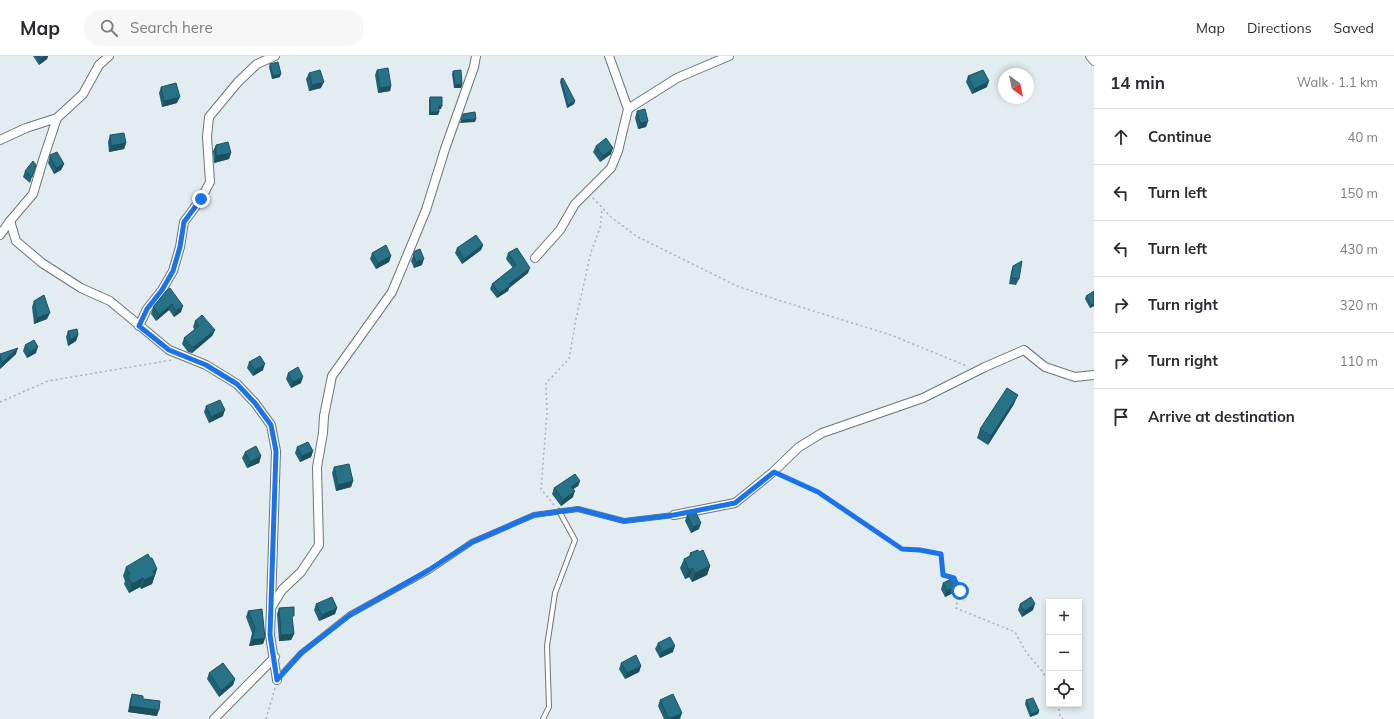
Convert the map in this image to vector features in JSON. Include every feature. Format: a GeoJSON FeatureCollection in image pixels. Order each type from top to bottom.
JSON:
{"type":"FeatureCollection","features":[{"type":"Feature","properties":{"kind":"street"},"geometry":{"type":"LineString","coordinates":[[0,140],[26,128],[57,118],[83,94],[99,65],[109,56]]}},
{"type":"Feature","properties":{"kind":"street"},"geometry":{"type":"LineString","coordinates":[[139,326],[147,309],[162,290],[173,271],[180,247],[184,222],[201,199],[210,182],[207,137],[209,118],[238,82],[257,64],[275,56]]}},
{"type":"Feature","properties":{"kind":"street"},"geometry":{"type":"LineString","coordinates":[[271,608],[282,590],[301,572],[319,545],[318,467],[324,416],[332,376],[392,292],[426,210],[445,149],[474,67],[476,56]]}},
{"type":"Feature","properties":{"kind":"street"},"geometry":{"type":"LineString","coordinates":[[535,258],[560,230],[575,204],[611,168],[618,151],[628,109],[609,56]]}},
{"type":"Feature","properties":{"kind":"street"},"geometry":{"type":"LineString","coordinates":[[628,109],[677,78],[729,56]]}},
{"type":"Feature","properties":{"kind":"street"},"geometry":{"type":"LineString","coordinates":[[1090,56],[1094,60]]}},
{"type":"Feature","properties":{"kind":"street"},"geometry":{"type":"LineString","coordinates":[[0,235],[33,194],[42,160],[57,118]]}},
{"type":"Feature","properties":{"kind":"street"},"geometry":{"type":"LineString","coordinates":[[10,221],[16,241],[42,263],[81,288],[110,300],[169,350],[206,365],[237,384],[255,403],[271,425],[276,451],[270,635],[275,657],[277,680]]}},
{"type":"Feature","properties":{"kind":"street"},"geometry":{"type":"LineString","coordinates":[[674,515],[735,503],[774,472],[799,447],[822,433],[923,398],[978,370],[1024,350],[1045,367],[1075,376],[1094,375]]}},
{"type":"Feature","properties":{"kind":"street"},"geometry":{"type":"LineString","coordinates":[[214,719],[275,657]]}},
{"type":"Feature","properties":{"kind":"lane"},"geometry":{"type":"LineString","coordinates":[[277,680],[301,653],[350,615],[429,570],[472,542],[534,515],[578,509],[624,521],[674,515]]}},
{"type":"Feature","properties":{"kind":"lane"},"geometry":{"type":"LineString","coordinates":[[543,719],[549,708],[547,646],[555,593],[575,540],[559,511]]}},
{"type":"Feature","properties":{"kind":"path"},"geometry":{"type":"LineString","coordinates":[[587,192],[611,217],[636,236],[737,286],[891,335],[978,370]]}},
{"type":"Feature","properties":{"kind":"path"},"geometry":{"type":"LineString","coordinates":[[559,511],[542,489],[547,413],[546,383],[568,359],[590,260],[600,228],[602,208]]}},
{"type":"Feature","properties":{"kind":"path"},"geometry":{"type":"LineString","coordinates":[[0,402],[48,381],[174,360]]}},
{"type":"Feature","properties":{"kind":"path"},"geometry":{"type":"LineString","coordinates":[[774,472],[818,492],[902,549],[920,550],[941,554],[943,575],[954,578],[960,591],[956,608],[1015,632],[1026,652],[1046,677]]}},
{"type":"Feature","properties":{"kind":"path"},"geometry":{"type":"LineString","coordinates":[[266,719],[277,680]]}},
{"type":"Feature","properties":{"kind":"path"},"geometry":{"type":"LineString","coordinates":[[1058,707],[1062,719]]}},
{"type":"Feature","properties":{"kind":"building"},"geometry":{"type":"Polygon","coordinates":[[[278,62],[281,74],[273,76],[270,64],[278,62]]]}},
{"type":"Feature","properties":{"kind":"building"},"geometry":{"type":"Polygon","coordinates":[[[388,68],[391,86],[380,88],[377,70],[388,68]]]}},
{"type":"Feature","properties":{"kind":"building"},"geometry":{"type":"Polygon","coordinates":[[[320,70],[324,82],[312,85],[309,73],[320,70]]]}},
{"type":"Feature","properties":{"kind":"building"},"geometry":{"type":"Polygon","coordinates":[[[461,70],[462,84],[455,85],[453,71],[461,70]]]}},
{"type":"Feature","properties":{"kind":"building"},"geometry":{"type":"Polygon","coordinates":[[[983,70],[989,81],[974,89],[968,76],[983,70]]]}},
{"type":"Feature","properties":{"kind":"building"},"geometry":{"type":"Polygon","coordinates":[[[563,78],[575,101],[568,105],[561,79],[563,78]]]}},
{"type":"Feature","properties":{"kind":"building"},"geometry":{"type":"Polygon","coordinates":[[[176,83],[180,97],[164,101],[161,87],[176,83]]]}},
{"type":"Feature","properties":{"kind":"building"},"geometry":{"type":"Polygon","coordinates":[[[430,97],[442,97],[442,106],[439,106],[439,112],[430,112],[430,97]]]}},
{"type":"Feature","properties":{"kind":"building"},"geometry":{"type":"Polygon","coordinates":[[[645,109],[648,121],[640,123],[637,111],[645,109]]]}},
{"type":"Feature","properties":{"kind":"building"},"geometry":{"type":"Polygon","coordinates":[[[475,112],[476,119],[461,120],[463,114],[475,112]]]}},
{"type":"Feature","properties":{"kind":"building"},"geometry":{"type":"Polygon","coordinates":[[[124,133],[126,143],[111,146],[110,135],[124,133]]]}},
{"type":"Feature","properties":{"kind":"building"},"geometry":{"type":"Polygon","coordinates":[[[606,138],[613,148],[603,156],[596,146],[606,138]]]}},
{"type":"Feature","properties":{"kind":"building"},"geometry":{"type":"Polygon","coordinates":[[[228,142],[231,153],[216,156],[216,145],[228,142]]]}},
{"type":"Feature","properties":{"kind":"building"},"geometry":{"type":"Polygon","coordinates":[[[57,152],[64,164],[56,168],[50,155],[57,152]]]}},
{"type":"Feature","properties":{"kind":"building"},"geometry":{"type":"Polygon","coordinates":[[[33,161],[36,165],[32,177],[25,171],[33,161]]]}},
{"type":"Feature","properties":{"kind":"building"},"geometry":{"type":"Polygon","coordinates":[[[476,235],[483,245],[464,259],[457,248],[476,235]]]}},
{"type":"Feature","properties":{"kind":"building"},"geometry":{"type":"Polygon","coordinates":[[[386,245],[391,256],[378,263],[372,253],[386,245]]]}},
{"type":"Feature","properties":{"kind":"building"},"geometry":{"type":"Polygon","coordinates":[[[517,248],[530,268],[509,284],[510,286],[499,293],[492,284],[516,265],[508,253],[517,248]]]}},
{"type":"Feature","properties":{"kind":"building"},"geometry":{"type":"Polygon","coordinates":[[[420,249],[424,259],[416,262],[413,255],[415,251],[420,249]]]}},
{"type":"Feature","properties":{"kind":"building"},"geometry":{"type":"Polygon","coordinates":[[[1022,261],[1019,279],[1011,278],[1013,266],[1022,261]]]}},
{"type":"Feature","properties":{"kind":"building"},"geometry":{"type":"Polygon","coordinates":[[[170,288],[183,306],[176,311],[172,304],[159,315],[153,307],[170,288]]]}},
{"type":"Feature","properties":{"kind":"building"},"geometry":{"type":"Polygon","coordinates":[[[1094,291],[1094,304],[1091,305],[1086,296],[1094,291]]]}},
{"type":"Feature","properties":{"kind":"building"},"geometry":{"type":"Polygon","coordinates":[[[44,295],[50,313],[37,318],[34,301],[44,295]]]}},
{"type":"Feature","properties":{"kind":"building"},"geometry":{"type":"Polygon","coordinates":[[[202,315],[215,330],[194,347],[191,346],[184,338],[199,326],[195,321],[202,315]]]}},
{"type":"Feature","properties":{"kind":"building"},"geometry":{"type":"Polygon","coordinates":[[[77,329],[78,335],[70,340],[68,331],[77,329]]]}},
{"type":"Feature","properties":{"kind":"building"},"geometry":{"type":"Polygon","coordinates":[[[34,340],[38,347],[30,352],[25,345],[34,340]]]}},
{"type":"Feature","properties":{"kind":"building"},"geometry":{"type":"Polygon","coordinates":[[[18,348],[2,363],[0,354],[18,348]]]}},
{"type":"Feature","properties":{"kind":"building"},"geometry":{"type":"Polygon","coordinates":[[[260,356],[265,364],[255,370],[249,362],[260,356]]]}},
{"type":"Feature","properties":{"kind":"building"},"geometry":{"type":"Polygon","coordinates":[[[298,367],[303,377],[293,382],[288,373],[298,367]]]}},
{"type":"Feature","properties":{"kind":"building"},"geometry":{"type":"Polygon","coordinates":[[[1007,388],[1018,395],[991,436],[980,429],[1007,388]]]}},
{"type":"Feature","properties":{"kind":"building"},"geometry":{"type":"Polygon","coordinates":[[[220,400],[225,410],[211,417],[206,406],[220,400]]]}},
{"type":"Feature","properties":{"kind":"building"},"geometry":{"type":"Polygon","coordinates":[[[308,442],[313,451],[302,456],[297,447],[308,442]]]}},
{"type":"Feature","properties":{"kind":"building"},"geometry":{"type":"Polygon","coordinates":[[[256,446],[261,456],[250,462],[245,452],[256,446]]]}},
{"type":"Feature","properties":{"kind":"building"},"geometry":{"type":"Polygon","coordinates":[[[349,464],[353,481],[338,485],[334,467],[349,464]]]}},
{"type":"Feature","properties":{"kind":"building"},"geometry":{"type":"Polygon","coordinates":[[[575,474],[580,481],[571,487],[575,491],[563,500],[554,488],[575,474]]]}},
{"type":"Feature","properties":{"kind":"building"},"geometry":{"type":"Polygon","coordinates":[[[695,511],[701,523],[693,527],[687,515],[695,511]]]}},
{"type":"Feature","properties":{"kind":"building"},"geometry":{"type":"Polygon","coordinates":[[[698,550],[699,552],[703,550],[710,566],[695,573],[693,568],[689,570],[684,559],[692,555],[690,553],[698,550]]]}},
{"type":"Feature","properties":{"kind":"building"},"geometry":{"type":"Polygon","coordinates":[[[148,554],[150,558],[152,558],[157,569],[153,571],[155,575],[144,580],[143,578],[132,584],[127,575],[130,574],[126,567],[148,554]]]}},
{"type":"Feature","properties":{"kind":"building"},"geometry":{"type":"Polygon","coordinates":[[[953,578],[957,586],[947,591],[943,583],[953,578]]]}},
{"type":"Feature","properties":{"kind":"building"},"geometry":{"type":"Polygon","coordinates":[[[332,597],[337,608],[322,615],[316,604],[332,597]]]}},
{"type":"Feature","properties":{"kind":"building"},"geometry":{"type":"Polygon","coordinates":[[[1031,597],[1035,604],[1024,611],[1020,604],[1031,597]]]}},
{"type":"Feature","properties":{"kind":"building"},"geometry":{"type":"Polygon","coordinates":[[[294,607],[294,616],[292,616],[294,634],[281,635],[279,608],[294,607]]]}},
{"type":"Feature","properties":{"kind":"building"},"geometry":{"type":"Polygon","coordinates":[[[262,609],[265,638],[252,640],[255,627],[248,611],[262,609]]]}},
{"type":"Feature","properties":{"kind":"building"},"geometry":{"type":"Polygon","coordinates":[[[670,637],[675,646],[662,652],[658,643],[670,637]]]}},
{"type":"Feature","properties":{"kind":"building"},"geometry":{"type":"Polygon","coordinates":[[[636,655],[641,666],[627,673],[621,663],[636,655]]]}},
{"type":"Feature","properties":{"kind":"building"},"geometry":{"type":"Polygon","coordinates":[[[223,663],[235,679],[221,691],[209,673],[223,663]]]}},
{"type":"Feature","properties":{"kind":"building"},"geometry":{"type":"Polygon","coordinates":[[[132,694],[143,696],[143,699],[160,701],[159,710],[130,706],[132,694]]]}},
{"type":"Feature","properties":{"kind":"building"},"geometry":{"type":"Polygon","coordinates":[[[673,694],[682,713],[669,719],[660,700],[673,694]]]}},
{"type":"Feature","properties":{"kind":"building"},"geometry":{"type":"Polygon","coordinates":[[[1033,698],[1039,711],[1031,714],[1026,700],[1033,698]]]}},
{"type":"Feature","properties":{"kind":"route"},"geometry":{"type":"LineString","coordinates":[[201,199],[184,222],[180,247],[173,271],[162,290],[147,309],[139,326],[169,350],[206,365],[237,384],[255,403],[271,425],[276,451],[270,635],[275,657],[277,680],[301,653],[350,615],[429,570],[472,542],[534,515],[578,509],[624,521],[674,515],[735,503],[774,472],[818,492],[902,549],[920,550],[941,554],[943,575],[954,578],[960,591]]}}]}
